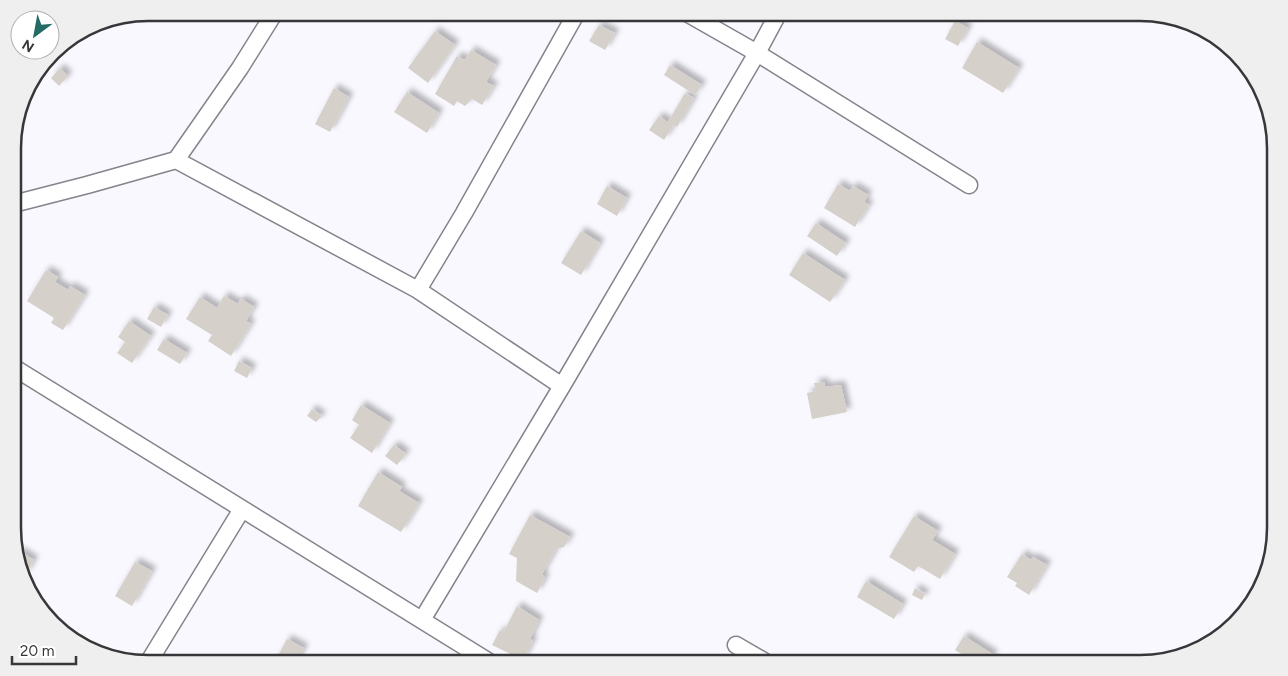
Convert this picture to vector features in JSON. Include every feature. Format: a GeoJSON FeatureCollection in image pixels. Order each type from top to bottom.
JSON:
{"type":"FeatureCollection","features":[{"type":"Feature","properties":{"kind":"street"},"geometry":{"type":"LineString","coordinates":[[702,21],[757,52],[969,185]]}},
{"type":"Feature","properties":{"kind":"street"},"geometry":{"type":"LineString","coordinates":[[422,620],[562,386],[774,21]]}},
{"type":"Feature","properties":{"kind":"street"},"geometry":{"type":"LineString","coordinates":[[22,202],[176,160],[240,68],[269,22]]}},
{"type":"Feature","properties":{"kind":"street"},"geometry":{"type":"LineString","coordinates":[[418,290],[464,213],[572,22]]}},
{"type":"Feature","properties":{"kind":"street"},"geometry":{"type":"LineString","coordinates":[[176,160],[418,290],[562,386]]}},
{"type":"Feature","properties":{"kind":"street"},"geometry":{"type":"LineString","coordinates":[[21,372],[422,620],[474,655]]}},
{"type":"Feature","properties":{"kind":"street"},"geometry":{"type":"LineString","coordinates":[[153,655],[242,509]]}},
{"type":"Feature","properties":{"kind":"street"},"geometry":{"type":"LineString","coordinates":[[736,645],[752,654]]}},
{"type":"Feature","properties":{"kind":"building"},"geometry":{"type":"Polygon","coordinates":[[[955,21],[968,28],[958,46],[945,39],[955,21]]]}},
{"type":"Feature","properties":{"kind":"building"},"geometry":{"type":"Polygon","coordinates":[[[599,25],[615,33],[605,50],[589,41],[599,25]]]}},
{"type":"Feature","properties":{"kind":"building"},"geometry":{"type":"Polygon","coordinates":[[[435,31],[455,45],[428,83],[408,68],[435,31]]]}},
{"type":"Feature","properties":{"kind":"building"},"geometry":{"type":"Polygon","coordinates":[[[977,42],[1019,68],[1003,93],[962,68],[977,42]]]}},
{"type":"Feature","properties":{"kind":"building"},"geometry":{"type":"Polygon","coordinates":[[[471,50],[496,65],[486,82],[494,86],[482,105],[472,99],[465,106],[457,101],[454,106],[435,94],[457,56],[465,60],[471,50]]]}},
{"type":"Feature","properties":{"kind":"building"},"geometry":{"type":"Polygon","coordinates":[[[670,65],[702,85],[695,95],[664,75],[670,65]]]}},
{"type":"Feature","properties":{"kind":"building"},"geometry":{"type":"Polygon","coordinates":[[[60,68],[68,76],[59,86],[51,78],[60,68]]]}},
{"type":"Feature","properties":{"kind":"building"},"geometry":{"type":"Polygon","coordinates":[[[334,88],[349,97],[330,132],[315,124],[334,88]]]}},
{"type":"Feature","properties":{"kind":"building"},"geometry":{"type":"Polygon","coordinates":[[[407,92],[439,113],[427,133],[394,112],[407,92]]]}},
{"type":"Feature","properties":{"kind":"building"},"geometry":{"type":"Polygon","coordinates":[[[685,93],[694,98],[677,127],[668,122],[685,93]]]}},
{"type":"Feature","properties":{"kind":"building"},"geometry":{"type":"Polygon","coordinates":[[[659,116],[673,126],[664,140],[649,130],[659,116]]]}},
{"type":"Feature","properties":{"kind":"building"},"geometry":{"type":"Polygon","coordinates":[[[838,184],[850,191],[853,186],[868,195],[864,202],[869,205],[855,227],[824,208],[838,184]]]}},
{"type":"Feature","properties":{"kind":"building"},"geometry":{"type":"Polygon","coordinates":[[[607,186],[627,198],[617,216],[597,204],[607,186]]]}},
{"type":"Feature","properties":{"kind":"building"},"geometry":{"type":"Polygon","coordinates":[[[816,223],[846,243],[837,256],[807,236],[816,223]]]}},
{"type":"Feature","properties":{"kind":"building"},"geometry":{"type":"Polygon","coordinates":[[[581,231],[600,243],[581,275],[561,263],[581,231]]]}},
{"type":"Feature","properties":{"kind":"building"},"geometry":{"type":"Polygon","coordinates":[[[803,253],[845,280],[830,302],[789,275],[803,253]]]}},
{"type":"Feature","properties":{"kind":"building"},"geometry":{"type":"Polygon","coordinates":[[[46,270],[58,277],[55,282],[68,290],[70,286],[85,295],[63,330],[51,323],[54,318],[27,301],[46,270]]]}},
{"type":"Feature","properties":{"kind":"building"},"geometry":{"type":"Polygon","coordinates":[[[224,296],[238,304],[241,299],[254,307],[246,321],[251,324],[231,356],[208,341],[212,335],[186,319],[200,297],[217,308],[224,296]]]}},
{"type":"Feature","properties":{"kind":"building"},"geometry":{"type":"Polygon","coordinates":[[[154,307],[168,315],[161,327],[147,319],[154,307]]]}},
{"type":"Feature","properties":{"kind":"building"},"geometry":{"type":"Polygon","coordinates":[[[129,321],[151,336],[132,363],[117,353],[125,342],[118,337],[129,321]]]}},
{"type":"Feature","properties":{"kind":"building"},"geometry":{"type":"Polygon","coordinates":[[[164,339],[187,353],[180,364],[157,350],[164,339]]]}},
{"type":"Feature","properties":{"kind":"building"},"geometry":{"type":"Polygon","coordinates":[[[239,361],[252,368],[247,378],[234,371],[239,361]]]}},
{"type":"Feature","properties":{"kind":"building"},"geometry":{"type":"Polygon","coordinates":[[[824,382],[825,387],[841,385],[847,412],[812,419],[807,393],[816,391],[814,383],[824,382]]]}},
{"type":"Feature","properties":{"kind":"building"},"geometry":{"type":"Polygon","coordinates":[[[361,405],[390,423],[372,453],[350,438],[359,425],[352,420],[361,405]]]}},
{"type":"Feature","properties":{"kind":"building"},"geometry":{"type":"Polygon","coordinates":[[[312,409],[322,416],[316,422],[307,416],[312,409]]]}},
{"type":"Feature","properties":{"kind":"building"},"geometry":{"type":"Polygon","coordinates":[[[394,445],[406,454],[397,465],[385,456],[394,445]]]}},
{"type":"Feature","properties":{"kind":"building"},"geometry":{"type":"Polygon","coordinates":[[[378,472],[402,487],[399,491],[419,503],[401,532],[358,506],[378,472]]]}},
{"type":"Feature","properties":{"kind":"building"},"geometry":{"type":"Polygon","coordinates":[[[530,515],[570,537],[564,547],[556,549],[542,574],[545,578],[537,593],[516,581],[517,558],[509,554],[530,515]]]}},
{"type":"Feature","properties":{"kind":"building"},"geometry":{"type":"Polygon","coordinates":[[[914,516],[938,531],[932,540],[955,554],[940,579],[918,566],[914,572],[889,557],[914,516]]]}},
{"type":"Feature","properties":{"kind":"building"},"geometry":{"type":"Polygon","coordinates":[[[24,554],[34,560],[29,569],[24,554]]]}},
{"type":"Feature","properties":{"kind":"building"},"geometry":{"type":"Polygon","coordinates":[[[1022,554],[1031,560],[1033,557],[1047,565],[1029,595],[1015,586],[1017,583],[1007,577],[1022,554]]]}},
{"type":"Feature","properties":{"kind":"building"},"geometry":{"type":"Polygon","coordinates":[[[135,562],[152,571],[132,606],[115,596],[135,562]]]}},
{"type":"Feature","properties":{"kind":"building"},"geometry":{"type":"Polygon","coordinates":[[[866,581],[903,604],[894,619],[857,597],[866,581]]]}},
{"type":"Feature","properties":{"kind":"building"},"geometry":{"type":"Polygon","coordinates":[[[915,588],[925,594],[922,600],[912,595],[915,588]]]}},
{"type":"Feature","properties":{"kind":"building"},"geometry":{"type":"Polygon","coordinates":[[[517,606],[539,620],[530,639],[533,641],[526,655],[512,655],[492,645],[500,630],[503,633],[517,606]]]}},
{"type":"Feature","properties":{"kind":"building"},"geometry":{"type":"Polygon","coordinates":[[[964,636],[993,654],[962,654],[955,650],[964,636]]]}},
{"type":"Feature","properties":{"kind":"building"},"geometry":{"type":"Polygon","coordinates":[[[287,639],[304,648],[300,655],[278,655],[287,639]]]}}]}
